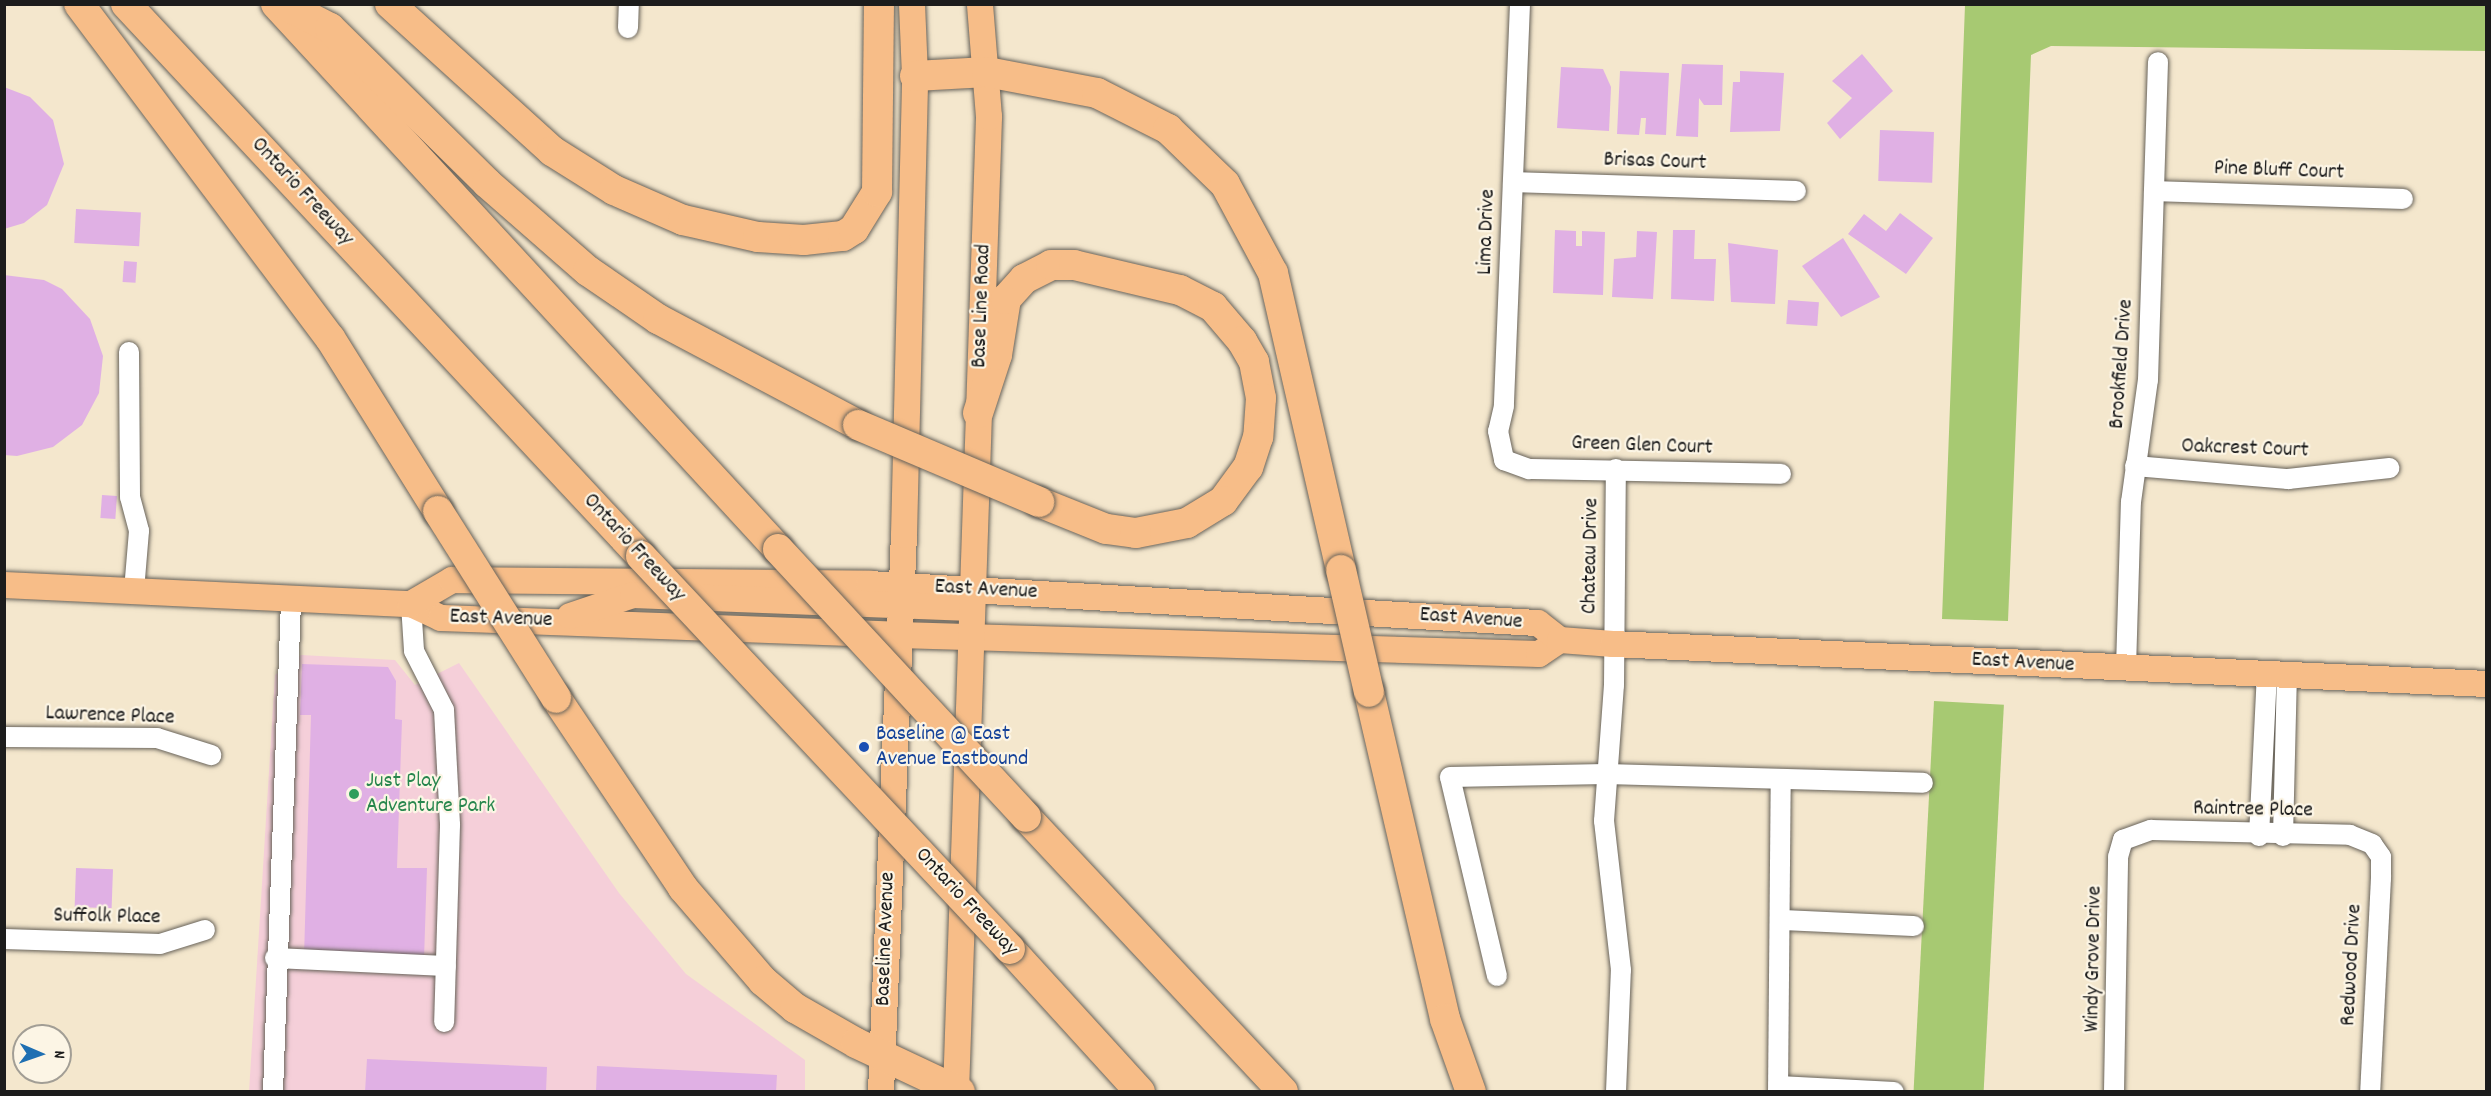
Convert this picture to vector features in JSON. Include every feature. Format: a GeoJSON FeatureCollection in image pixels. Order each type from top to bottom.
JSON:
{"type":"FeatureCollection","features":[{"type":"Feature","properties":{"kind":"highway"},"geometry":{"type":"LineString","coordinates":[[79,4],[324,329],[556,698],[683,888],[733,951],[795,1008],[855,1043],[882,1052],[957,1091]]}},
{"type":"Feature","properties":{"kind":"highway","name":"Ontario Freeway"},"geometry":{"type":"LineString","coordinates":[[126,4],[1010,949],[1140,1092]]}},
{"type":"Feature","properties":{"kind":"highway"},"geometry":{"type":"LineString","coordinates":[[276,4],[1026,817],[1283,1092]]}},
{"type":"Feature","properties":{"kind":"highway"},"geometry":{"type":"LineString","coordinates":[[284,4],[330,28],[487,183],[588,271],[668,324],[858,425],[1039,502],[1106,529],[1136,533],[1187,523],[1223,501],[1248,467],[1258,437],[1261,398],[1254,362],[1242,341],[1213,307],[1180,290],[1074,266],[1051,266],[1024,279],[1006,299],[997,355],[978,413]]}},
{"type":"Feature","properties":{"kind":"highway"},"geometry":{"type":"LineString","coordinates":[[390,4],[552,151],[614,190],[702,225],[804,240],[843,236],[854,229],[877,192],[879,4]]}},
{"type":"Feature","properties":{"kind":"highway"},"geometry":{"type":"LineString","coordinates":[[915,76],[987,72],[1056,81],[1139,110],[1195,152],[1225,184],[1273,273],[1445,1019],[1471,1092]]}},
{"type":"Feature","properties":{"kind":"main road"},"geometry":{"type":"LineString","coordinates":[[553,621],[633,595],[901,596],[915,76],[912,4]]}},
{"type":"Feature","properties":{"kind":"main road","name":"Base Line Road"},"geometry":{"type":"LineString","coordinates":[[971,598],[987,72],[980,4]]}},
{"type":"Feature","properties":{"kind":"main road","name":"East Avenue"},"geometry":{"type":"LineString","coordinates":[[411,604],[452,580],[971,598],[1538,623],[1560,640],[1613,644],[2487,684]]}},
{"type":"Feature","properties":{"kind":"main road","name":"East Avenue"},"geometry":{"type":"LineString","coordinates":[[4,585],[411,604],[441,618],[899,635],[1539,654],[1560,640]]}},
{"type":"Feature","properties":{"kind":"main road","name":"Baseline Avenue"},"geometry":{"type":"LineString","coordinates":[[881,1092],[901,596]]}},
{"type":"Feature","properties":{"kind":"main road"},"geometry":{"type":"LineString","coordinates":[[957,1091],[971,598]]}},
{"type":"Feature","properties":{"kind":"street"},"geometry":{"type":"LineString","coordinates":[[628,28],[629,4]]}},
{"type":"Feature","properties":{"kind":"street","name":"Lima Drive"},"geometry":{"type":"LineString","coordinates":[[1504,460],[1498,431],[1504,406],[1520,4]]}},
{"type":"Feature","properties":{"kind":"street","name":"Brookfield Drive"},"geometry":{"type":"LineString","coordinates":[[2126,668],[2135,466],[2148,380],[2158,62]]}},
{"type":"Feature","properties":{"kind":"street","name":"Brisas Court"},"geometry":{"type":"LineString","coordinates":[[1513,182],[1796,191]]}},
{"type":"Feature","properties":{"kind":"street","name":"Pine Bluff Court"},"geometry":{"type":"LineString","coordinates":[[2154,191],[2403,199]]}},
{"type":"Feature","properties":{"kind":"street"},"geometry":{"type":"LineString","coordinates":[[129,352],[130,497],[139,531],[135,591]]}},
{"type":"Feature","properties":{"kind":"street","name":"Green Glen Court"},"geometry":{"type":"LineString","coordinates":[[1504,460],[1529,469],[1781,474]]}},
{"type":"Feature","properties":{"kind":"street","name":"Oakcrest Court"},"geometry":{"type":"LineString","coordinates":[[2135,466],[2288,479],[2389,468]]}},
{"type":"Feature","properties":{"kind":"street","name":"Chateau Drive"},"geometry":{"type":"LineString","coordinates":[[1616,469],[1613,644],[1604,821],[1621,970],[1616,1092]]}},
{"type":"Feature","properties":{"kind":"street"},"geometry":{"type":"LineString","coordinates":[[273,1092],[275,958],[291,597]]}},
{"type":"Feature","properties":{"kind":"street"},"geometry":{"type":"LineString","coordinates":[[411,604],[414,651],[444,710],[450,825],[444,1022]]}},
{"type":"Feature","properties":{"kind":"street"},"geometry":{"type":"LineString","coordinates":[[2259,836],[2277,673]]}},
{"type":"Feature","properties":{"kind":"street"},"geometry":{"type":"LineString","coordinates":[[2277,673],[2283,836]]}},
{"type":"Feature","properties":{"kind":"street","name":"Lawrence Place"},"geometry":{"type":"LineString","coordinates":[[4,737],[157,738],[211,755]]}},
{"type":"Feature","properties":{"kind":"street"},"geometry":{"type":"LineString","coordinates":[[1497,976],[1450,777],[1606,774],[1923,783]]}},
{"type":"Feature","properties":{"kind":"street"},"geometry":{"type":"LineString","coordinates":[[1781,779],[1782,920],[1778,1089],[1894,1092]]}},
{"type":"Feature","properties":{"kind":"street","name":"Raintree Place"},"geometry":{"type":"LineString","coordinates":[[2132,833],[2259,836],[2350,835],[2372,844]]}},
{"type":"Feature","properties":{"kind":"street","name":"Windy Grove Drive"},"geometry":{"type":"LineString","coordinates":[[2114,1092],[2118,857],[2123,840],[2132,833]]}},
{"type":"Feature","properties":{"kind":"street","name":"Redwood Drive"},"geometry":{"type":"LineString","coordinates":[[2370,1092],[2381,878],[2381,857],[2372,844]]}},
{"type":"Feature","properties":{"kind":"street"},"geometry":{"type":"LineString","coordinates":[[1782,920],[1914,926]]}},
{"type":"Feature","properties":{"kind":"street","name":"Suffolk Place"},"geometry":{"type":"LineString","coordinates":[[4,939],[160,944],[205,930]]}},
{"type":"Feature","properties":{"kind":"street"},"geometry":{"type":"LineString","coordinates":[[275,958],[446,966]]}},
{"type":"Feature","properties":{"kind":"shaded area"},"geometry":{"type":"Polygon","coordinates":[[[301,655],[395,660],[415,685],[459,663],[619,893],[686,974],[805,1060],[805,1091],[249,1092],[275,675],[301,655]]]}},
{"type":"Feature","properties":{"kind":"green space"},"geometry":{"type":"Polygon","coordinates":[[[1965,5],[2486,5],[2486,51],[2051,46],[2031,55],[2008,621],[1942,619],[1965,5]]]}},
{"type":"Feature","properties":{"kind":"green space"},"geometry":{"type":"Polygon","coordinates":[[[1934,701],[2004,705],[1984,1092],[1914,1091],[1934,701]]]}},
{"type":"Feature","properties":{"kind":"building"},"geometry":{"type":"Polygon","coordinates":[[[1862,54],[1893,91],[1840,139],[1827,123],[1852,98],[1832,81],[1862,54]]]}},
{"type":"Feature","properties":{"kind":"building"},"geometry":{"type":"Polygon","coordinates":[[[1682,64],[1723,65],[1722,105],[1704,105],[1699,98],[1698,137],[1676,136],[1682,64]]]}},
{"type":"Feature","properties":{"kind":"building"},"geometry":{"type":"Polygon","coordinates":[[[1561,67],[1603,69],[1611,87],[1609,131],[1557,128],[1561,67]]]}},
{"type":"Feature","properties":{"kind":"building"},"geometry":{"type":"Polygon","coordinates":[[[1620,71],[1669,73],[1666,135],[1645,134],[1646,118],[1641,118],[1639,135],[1617,134],[1620,71]]]}},
{"type":"Feature","properties":{"kind":"building"},"geometry":{"type":"Polygon","coordinates":[[[1740,71],[1784,73],[1780,131],[1730,132],[1733,82],[1740,82],[1740,71]]]}},
{"type":"Feature","properties":{"kind":"building"},"geometry":{"type":"Polygon","coordinates":[[[4,87],[30,97],[53,120],[64,164],[47,205],[24,223],[4,229],[4,87]]]}},
{"type":"Feature","properties":{"kind":"building"},"geometry":{"type":"Polygon","coordinates":[[[1880,130],[1934,132],[1932,183],[1878,181],[1880,130]]]}},
{"type":"Feature","properties":{"kind":"building"},"geometry":{"type":"Polygon","coordinates":[[[76,209],[141,212],[139,246],[74,243],[76,209]]]}},
{"type":"Feature","properties":{"kind":"building"},"geometry":{"type":"Polygon","coordinates":[[[1900,213],[1933,238],[1906,274],[1848,234],[1864,214],[1886,231],[1900,213]]]}},
{"type":"Feature","properties":{"kind":"building"},"geometry":{"type":"Polygon","coordinates":[[[1555,230],[1576,231],[1576,246],[1582,246],[1582,231],[1605,232],[1603,295],[1553,293],[1555,230]]]}},
{"type":"Feature","properties":{"kind":"building"},"geometry":{"type":"Polygon","coordinates":[[[1673,230],[1695,230],[1694,259],[1716,259],[1714,301],[1671,299],[1673,230]]]}},
{"type":"Feature","properties":{"kind":"building"},"geometry":{"type":"Polygon","coordinates":[[[1637,231],[1657,232],[1653,299],[1612,297],[1614,259],[1636,257],[1637,231]]]}},
{"type":"Feature","properties":{"kind":"building"},"geometry":{"type":"Polygon","coordinates":[[[1843,238],[1880,297],[1841,317],[1802,266],[1843,238]]]}},
{"type":"Feature","properties":{"kind":"building"},"geometry":{"type":"Polygon","coordinates":[[[1728,243],[1778,250],[1775,304],[1731,302],[1728,243]]]}},
{"type":"Feature","properties":{"kind":"building"},"geometry":{"type":"Polygon","coordinates":[[[124,261],[137,262],[136,283],[123,282],[124,261]]]}},
{"type":"Feature","properties":{"kind":"building"},"geometry":{"type":"Polygon","coordinates":[[[4,275],[44,280],[62,289],[90,319],[103,356],[99,393],[82,425],[53,447],[17,456],[4,455],[4,275]]]}},
{"type":"Feature","properties":{"kind":"building"},"geometry":{"type":"Polygon","coordinates":[[[1788,300],[1819,302],[1817,326],[1786,324],[1788,300]]]}},
{"type":"Feature","properties":{"kind":"building"},"geometry":{"type":"Polygon","coordinates":[[[102,495],[117,496],[115,519],[100,518],[102,495]]]}},
{"type":"Feature","properties":{"kind":"building","name":"Just Play Adventure Park"},"geometry":{"type":"Polygon","coordinates":[[[302,664],[388,667],[396,681],[395,719],[402,720],[397,868],[427,868],[424,959],[304,957],[311,715],[300,715],[302,664]]]}},
{"type":"Feature","properties":{"kind":"building"},"geometry":{"type":"Polygon","coordinates":[[[76,868],[113,869],[112,908],[75,907],[76,868]]]}},
{"type":"Feature","properties":{"kind":"building"},"geometry":{"type":"Polygon","coordinates":[[[367,1059],[547,1067],[546,1092],[365,1092],[367,1059]]]}},
{"type":"Feature","properties":{"kind":"building"},"geometry":{"type":"Polygon","coordinates":[[[597,1066],[777,1075],[776,1092],[596,1092],[597,1066]]]}},
{"type":"Feature","properties":{"kind":"place","name":"Baseline @ East Avenue Eastbound"},"geometry":{"type":"Point","coordinates":[864,747]}},
{"type":"Feature","properties":{"kind":"place","name":"Just Play Adventure Park"},"geometry":{"type":"Point","coordinates":[354,794]}}]}
